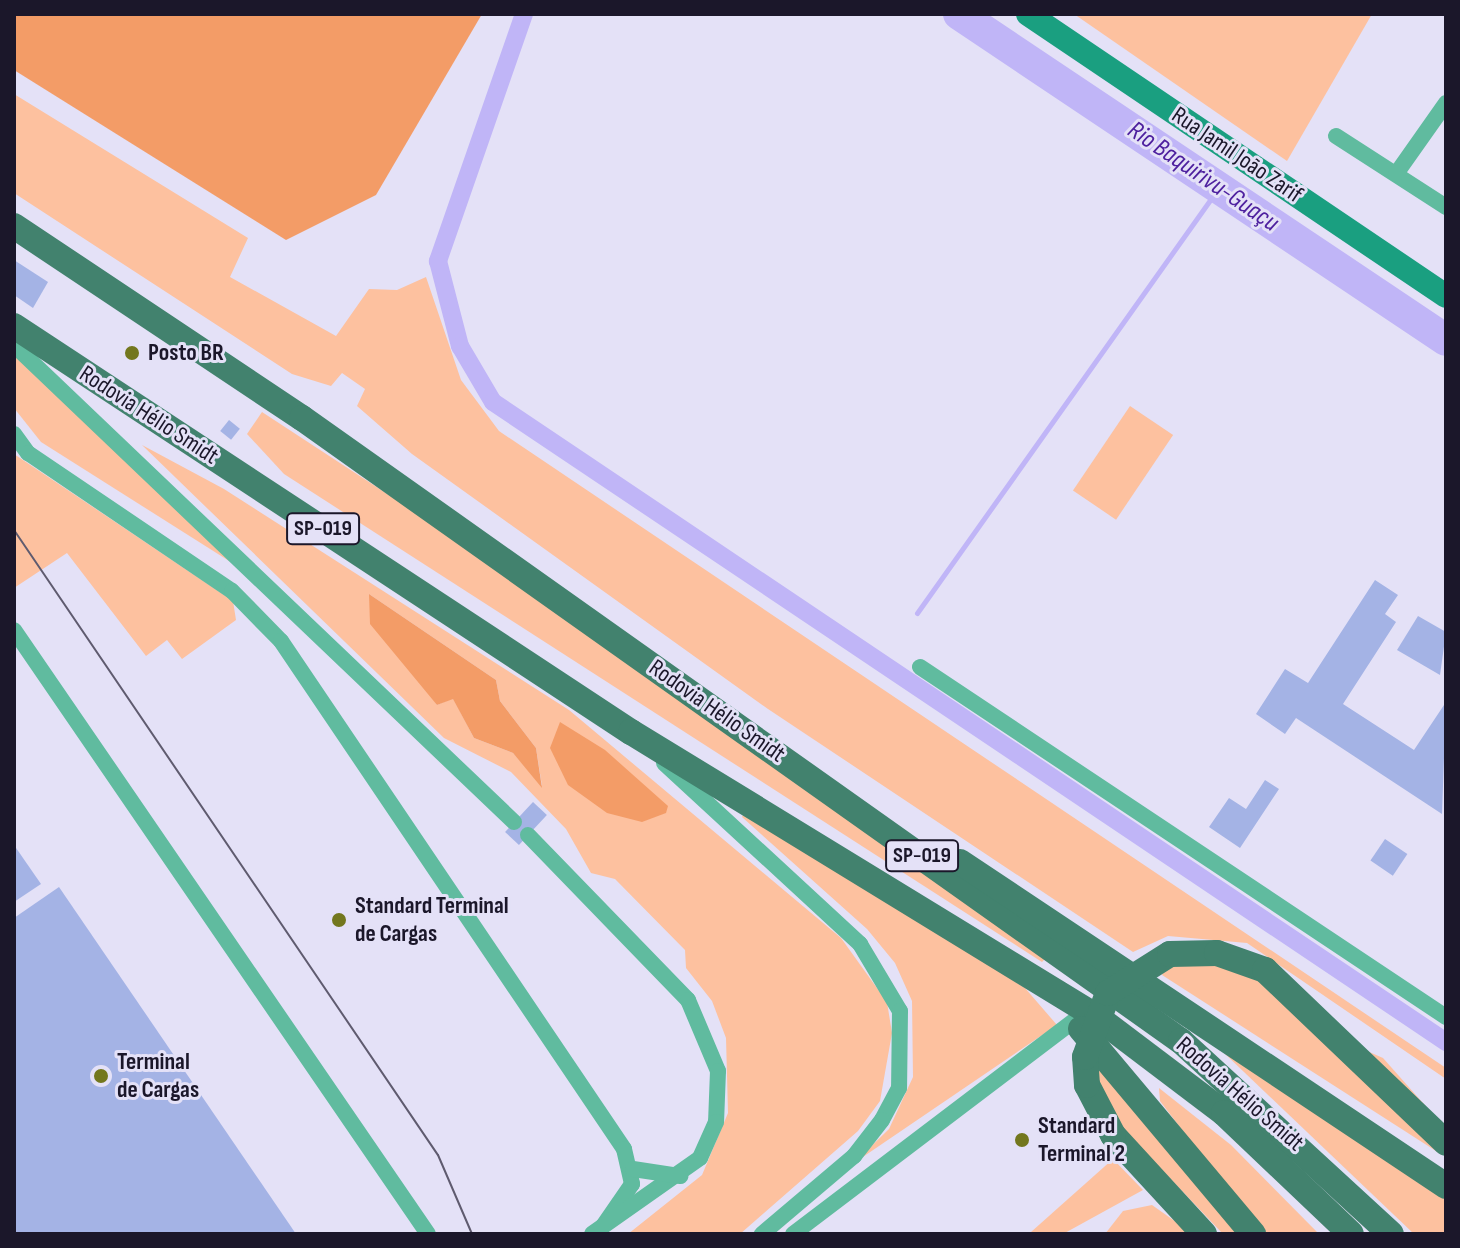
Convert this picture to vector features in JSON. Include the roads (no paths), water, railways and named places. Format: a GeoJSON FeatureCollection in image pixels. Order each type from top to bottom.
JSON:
{"type":"FeatureCollection","features":[{"type":"Feature","properties":{"kind":"main road","name":"Rua Jamil João Zarif"},"geometry":{"type":"LineString","coordinates":[[1028,14],[1446,296]]}},
{"type":"Feature","properties":{"kind":"main road","name":"Rodovia Hélio Smidt"},"geometry":{"type":"LineString","coordinates":[[14,226],[302,418],[792,764],[854,795],[1059,939],[1181,1041],[1391,1234]]}},
{"type":"Feature","properties":{"kind":"main road","name":"Rodovia Hélio Smidt"},"geometry":{"type":"LineString","coordinates":[[14,326],[631,732],[1033,977],[1165,1063],[1351,1234]]}},
{"type":"Feature","properties":{"kind":"main road"},"geometry":{"type":"LineString","coordinates":[[1059,939],[1200,1017],[1446,1186]]}},
{"type":"Feature","properties":{"kind":"main road"},"geometry":{"type":"LineString","coordinates":[[1204,1234],[1097,1110],[1085,1057],[1108,993],[1170,954],[1217,953],[1265,970],[1446,1143]]}},
{"type":"Feature","properties":{"kind":"main road"},"geometry":{"type":"LineString","coordinates":[[1033,977],[1140,1092],[1253,1234]]}},
{"type":"Feature","properties":{"kind":"street"},"geometry":{"type":"LineString","coordinates":[[1396,174],[1446,103]]}},
{"type":"Feature","properties":{"kind":"street"},"geometry":{"type":"LineString","coordinates":[[1336,136],[1446,207]]}},
{"type":"Feature","properties":{"kind":"street"},"geometry":{"type":"LineString","coordinates":[[14,345],[514,822]]}},
{"type":"Feature","properties":{"kind":"street"},"geometry":{"type":"LineString","coordinates":[[14,434],[28,453],[221,583],[281,641],[633,1169],[629,1196],[597,1230]]}},
{"type":"Feature","properties":{"kind":"street"},"geometry":{"type":"LineString","coordinates":[[14,630],[428,1234]]}},
{"type":"Feature","properties":{"kind":"street"},"geometry":{"type":"LineString","coordinates":[[920,667],[1446,1017]]}},
{"type":"Feature","properties":{"kind":"street"},"geometry":{"type":"LineString","coordinates":[[631,732],[860,944],[900,1011],[899,1088],[882,1120],[854,1156],[762,1234]]}},
{"type":"Feature","properties":{"kind":"street"},"geometry":{"type":"LineString","coordinates":[[528,835],[700,1018],[720,1098],[710,1144],[680,1176],[597,1230]]}},
{"type":"Feature","properties":{"kind":"street"},"geometry":{"type":"LineString","coordinates":[[793,1234],[1108,993]]}},
{"type":"Feature","properties":{"kind":"street"},"geometry":{"type":"LineString","coordinates":[[633,1169],[680,1176]]}},
{"type":"Feature","properties":{"kind":"street"},"geometry":{"type":"LineString","coordinates":[[1324,1207],[1343,1234]]}},
{"type":"Feature","properties":{"kind":"waterway"},"geometry":{"type":"LineString","coordinates":[[524,14],[438,261],[460,346],[493,402],[1446,1042]]}},
{"type":"Feature","properties":{"kind":"waterway","name":"Rio Baquirivu-Guaçu"},"geometry":{"type":"LineString","coordinates":[[959,14],[1446,340]]}},
{"type":"Feature","properties":{"kind":"waterway"},"geometry":{"type":"LineString","coordinates":[[917,613],[1217,190]]}},
{"type":"Feature","properties":{"kind":"tram line"},"geometry":{"type":"LineString","coordinates":[[14,530],[438,1155],[472,1234]]}},
{"type":"Feature","properties":{"kind":"place","name":"Posto BR"},"geometry":{"type":"Point","coordinates":[132,353]}},
{"type":"Feature","properties":{"kind":"place","name":"Standard Terminal de Cargas"},"geometry":{"type":"Point","coordinates":[339,920]}},
{"type":"Feature","properties":{"kind":"place","name":"Terminal de Cargas"},"geometry":{"type":"Point","coordinates":[101,1076]}},
{"type":"Feature","properties":{"kind":"place","name":"Standard Terminal 2"},"geometry":{"type":"Point","coordinates":[1022,1140]}}]}
